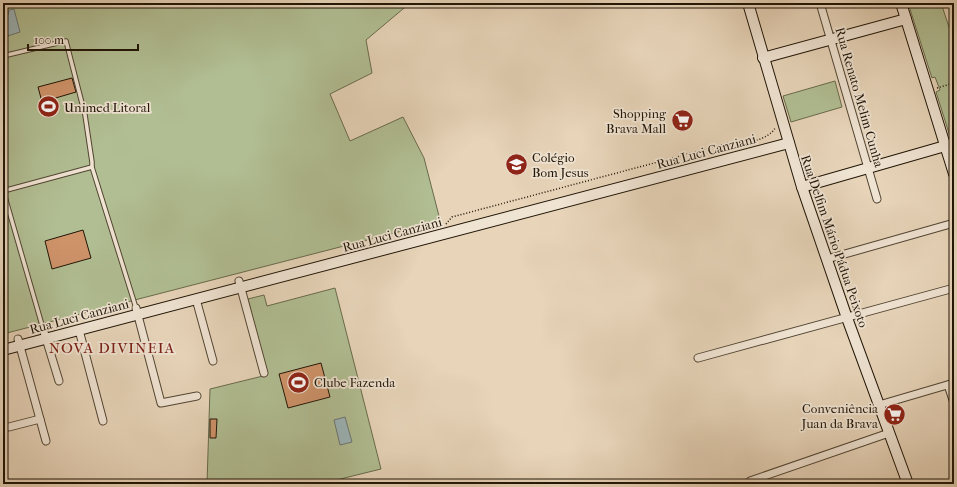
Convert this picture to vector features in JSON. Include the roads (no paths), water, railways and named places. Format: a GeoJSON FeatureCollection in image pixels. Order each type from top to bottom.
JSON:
{"type":"FeatureCollection","features":[{"type":"Feature","properties":{"kind":"main road","name":"Rua Delfim Mário Pádua Peixoto"},"geometry":{"type":"LineString","coordinates":[[748,3],[802,187],[847,318],[908,484]]}},
{"type":"Feature","properties":{"kind":"main road"},"geometry":{"type":"LineString","coordinates":[[900,3],[954,174]]}},
{"type":"Feature","properties":{"kind":"main road"},"geometry":{"type":"LineString","coordinates":[[763,58],[906,19]]}},
{"type":"Feature","properties":{"kind":"main road","name":"Rua Luci Canziani"},"geometry":{"type":"LineString","coordinates":[[45,335],[79,330],[137,311],[196,299],[240,284],[443,227],[788,140]]}},
{"type":"Feature","properties":{"kind":"main road","name":"Rua Luci Canziani"},"geometry":{"type":"LineString","coordinates":[[3,343],[19,342],[788,140]]}},
{"type":"Feature","properties":{"kind":"main road"},"geometry":{"type":"LineString","coordinates":[[802,187],[945,146]]}},
{"type":"Feature","properties":{"kind":"main road","name":"Rua Luci Canziani"},"geometry":{"type":"LineString","coordinates":[[3,350],[19,342]]}},
{"type":"Feature","properties":{"kind":"street","name":"Rua Renato Melim Cunha"},"geometry":{"type":"LineString","coordinates":[[820,3],[877,198]]}},
{"type":"Feature","properties":{"kind":"street"},"geometry":{"type":"LineString","coordinates":[[827,259],[954,223]]}},
{"type":"Feature","properties":{"kind":"street"},"geometry":{"type":"LineString","coordinates":[[240,284],[264,373]]}},
{"type":"Feature","properties":{"kind":"street"},"geometry":{"type":"LineString","coordinates":[[698,358],[954,288]]}},
{"type":"Feature","properties":{"kind":"street"},"geometry":{"type":"LineString","coordinates":[[196,299],[213,361]]}},
{"type":"Feature","properties":{"kind":"street"},"geometry":{"type":"LineString","coordinates":[[137,311],[161,403],[197,396]]}},
{"type":"Feature","properties":{"kind":"street"},"geometry":{"type":"LineString","coordinates":[[79,330],[103,421]]}},
{"type":"Feature","properties":{"kind":"street"},"geometry":{"type":"LineString","coordinates":[[45,335],[59,381]]}},
{"type":"Feature","properties":{"kind":"street"},"geometry":{"type":"LineString","coordinates":[[19,342],[46,441]]}},
{"type":"Feature","properties":{"kind":"street"},"geometry":{"type":"LineString","coordinates":[[879,405],[951,384],[954,404]]}},
{"type":"Feature","properties":{"kind":"street"},"geometry":{"type":"LineString","coordinates":[[9,427],[40,419]]}},
{"type":"Feature","properties":{"kind":"street"},"geometry":{"type":"LineString","coordinates":[[751,482],[889,433]]}},
{"type":"Feature","properties":{"kind":"lane"},"geometry":{"type":"LineString","coordinates":[[3,56],[66,41],[85,115],[92,167],[137,311]]}},
{"type":"Feature","properties":{"kind":"lane"},"geometry":{"type":"LineString","coordinates":[[45,335],[3,191],[92,167]]}},
{"type":"Feature","properties":{"kind":"water"},"geometry":{"type":"Polygon","coordinates":[[[14,9],[20,32],[8,36],[5,17],[8,15],[9,10],[14,9]]]}},
{"type":"Feature","properties":{"kind":"water"},"geometry":{"type":"Polygon","coordinates":[[[345,417],[352,442],[340,445],[334,420],[345,417]]]}},
{"type":"Feature","properties":{"kind":"place","name":"Unimed Litoral"},"geometry":{"type":"Point","coordinates":[48,107]}},
{"type":"Feature","properties":{"kind":"place","name":"Shopping Brava Mall"},"geometry":{"type":"Point","coordinates":[682,120]}},
{"type":"Feature","properties":{"kind":"place","name":"Colégio Bom Jesus"},"geometry":{"type":"Point","coordinates":[517,164]}},
{"type":"Feature","properties":{"kind":"place","name":"Clube Fazenda"},"geometry":{"type":"Point","coordinates":[299,382]}},
{"type":"Feature","properties":{"kind":"place","name":"Conveniência Juan da Brava"},"geometry":{"type":"Point","coordinates":[894,415]}},
{"type":"Feature","properties":{"kind":"district","name":"NOVA DIVINEIA"},"geometry":{"type":"Point","coordinates":[112,348]}}]}
